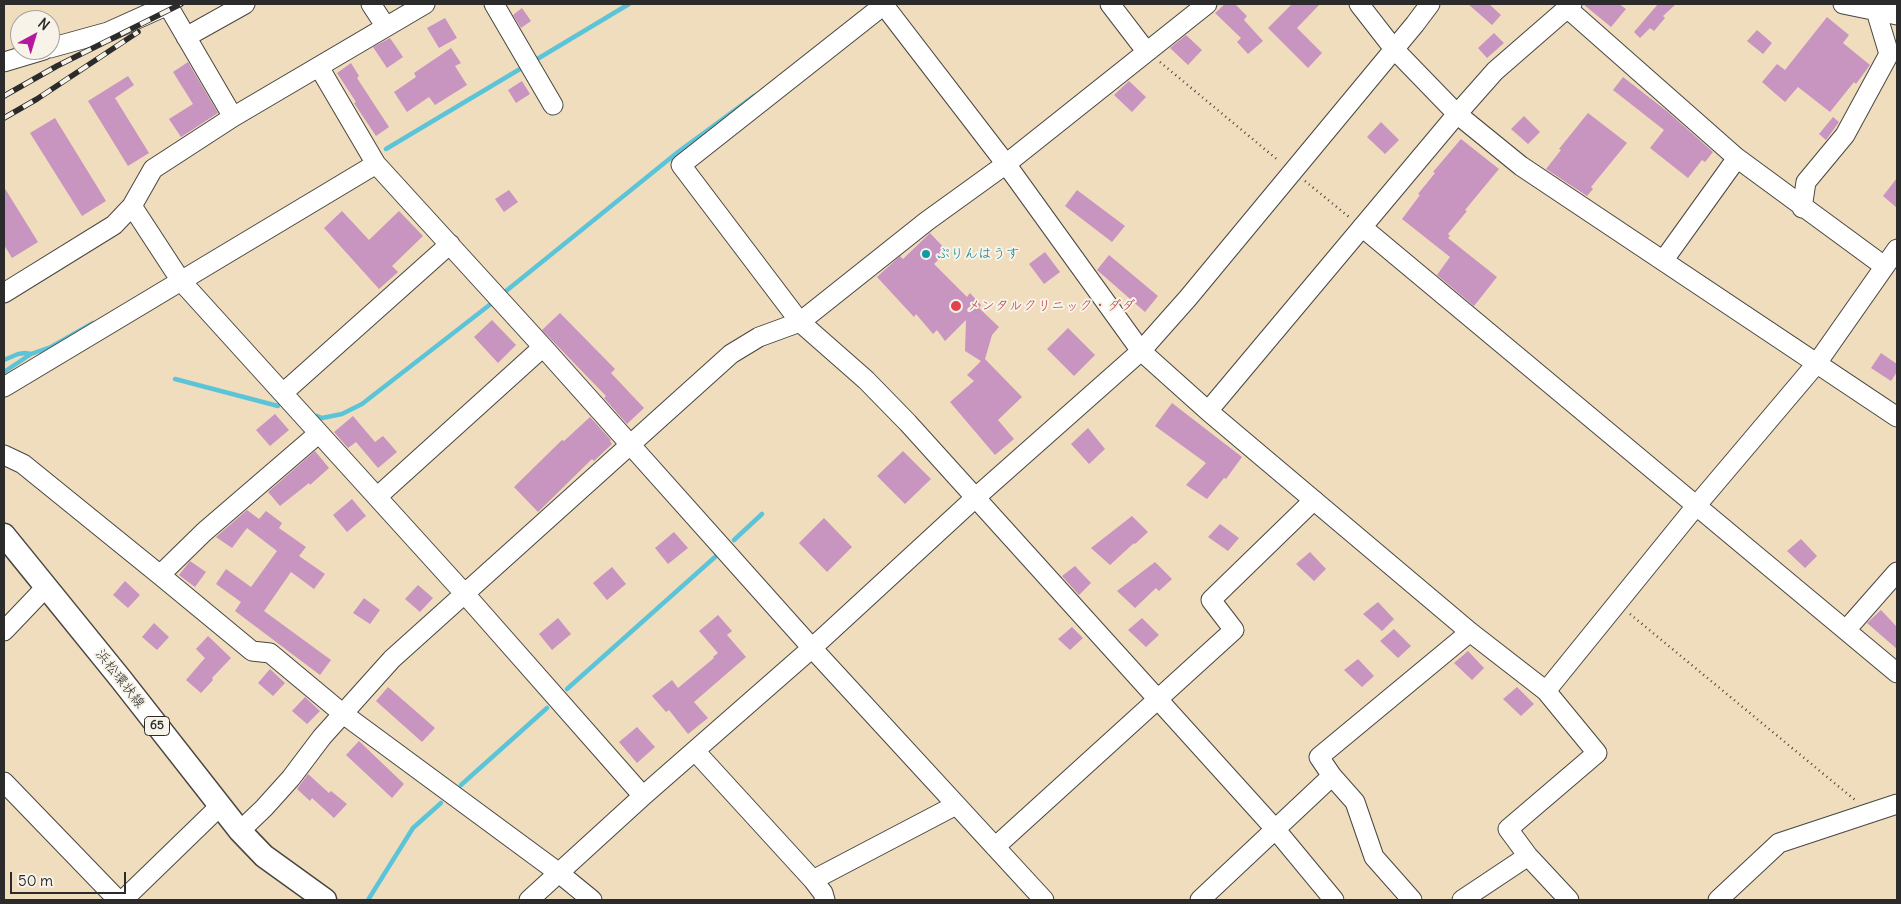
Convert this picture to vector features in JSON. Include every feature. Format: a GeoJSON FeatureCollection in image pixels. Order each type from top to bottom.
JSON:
{"type":"FeatureCollection","features":[{"type":"Feature","properties":{"kind":"main road","name":"浜松環状線"},"geometry":{"type":"LineString","coordinates":[[4,535],[240,831],[264,856],[325,900]]}},
{"type":"Feature","properties":{"kind":"street"},"geometry":{"type":"LineString","coordinates":[[60,45],[108,32],[168,4],[234,117]]}},
{"type":"Feature","properties":{"kind":"street"},"geometry":{"type":"LineString","coordinates":[[186,37],[246,4]]}},
{"type":"Feature","properties":{"kind":"street"},"geometry":{"type":"LineString","coordinates":[[371,4],[386,27]]}},
{"type":"Feature","properties":{"kind":"street"},"geometry":{"type":"LineString","coordinates":[[4,293],[114,225],[132,206],[153,169],[234,117],[425,4]]}},
{"type":"Feature","properties":{"kind":"street"},"geometry":{"type":"LineString","coordinates":[[494,4],[553,105]]}},
{"type":"Feature","properties":{"kind":"street"},"geometry":{"type":"LineString","coordinates":[[1334,900],[1276,830],[908,423],[866,380],[800,322],[681,165],[884,4],[1006,164],[1141,351],[1208,411],[1470,632],[1546,691],[1597,753],[1508,828],[1528,856],[1569,900]]}},
{"type":"Feature","properties":{"kind":"street"},"geometry":{"type":"LineString","coordinates":[[1110,4],[1146,51]]}},
{"type":"Feature","properties":{"kind":"street"},"geometry":{"type":"LineString","coordinates":[[240,831],[291,778],[342,713],[392,659],[731,354],[759,337],[800,322],[927,221],[1006,164],[1207,4]]}},
{"type":"Feature","properties":{"kind":"street"},"geometry":{"type":"LineString","coordinates":[[1359,4],[1394,49],[1457,114],[1521,166],[1897,417]]}},
{"type":"Feature","properties":{"kind":"street"},"geometry":{"type":"LineString","coordinates":[[528,900],[812,648],[975,498],[1141,351],[1430,4]]}},
{"type":"Feature","properties":{"kind":"street"},"geometry":{"type":"LineString","coordinates":[[1802,208],[1806,182],[1844,135],[1889,54],[1889,11],[1843,4]]}},
{"type":"Feature","properties":{"kind":"street"},"geometry":{"type":"LineString","coordinates":[[1208,411],[1457,114],[1495,72],[1570,6],[1737,158],[1802,208],[1884,266]]}},
{"type":"Feature","properties":{"kind":"street"},"geometry":{"type":"LineString","coordinates":[[319,67],[376,164],[544,347],[812,648],[1044,900]]}},
{"type":"Feature","properties":{"kind":"street"},"geometry":{"type":"LineString","coordinates":[[1663,261],[1737,158]]}},
{"type":"Feature","properties":{"kind":"street"},"geometry":{"type":"LineString","coordinates":[[4,387],[376,164]]}},
{"type":"Feature","properties":{"kind":"street"},"geometry":{"type":"LineString","coordinates":[[132,206],[181,281],[464,593],[643,796]]}},
{"type":"Feature","properties":{"kind":"street"},"geometry":{"type":"LineString","coordinates":[[1362,227],[1897,673]]}},
{"type":"Feature","properties":{"kind":"street"},"geometry":{"type":"LineString","coordinates":[[283,393],[450,244]]}},
{"type":"Feature","properties":{"kind":"street"},"geometry":{"type":"LineString","coordinates":[[1546,691],[1696,506],[1817,363],[1897,249]]}},
{"type":"Feature","properties":{"kind":"street"},"geometry":{"type":"LineString","coordinates":[[377,497],[544,347]]}},
{"type":"Feature","properties":{"kind":"street"},"geometry":{"type":"LineString","coordinates":[[160,575],[204,532],[318,433]]}},
{"type":"Feature","properties":{"kind":"street"},"geometry":{"type":"LineString","coordinates":[[4,455],[23,464],[252,651],[270,654],[342,713],[559,873],[592,900]]}},
{"type":"Feature","properties":{"kind":"street"},"geometry":{"type":"LineString","coordinates":[[995,847],[1156,698],[1234,630],[1211,600],[1314,500]]}},
{"type":"Feature","properties":{"kind":"street"},"geometry":{"type":"LineString","coordinates":[[1846,630],[1897,572]]}},
{"type":"Feature","properties":{"kind":"street"},"geometry":{"type":"LineString","coordinates":[[4,631],[46,587]]}},
{"type":"Feature","properties":{"kind":"street"},"geometry":{"type":"LineString","coordinates":[[1412,900],[1374,857],[1355,802],[1332,776],[1319,757],[1470,632]]}},
{"type":"Feature","properties":{"kind":"street"},"geometry":{"type":"LineString","coordinates":[[695,751],[813,880],[823,893],[824,900]]}},
{"type":"Feature","properties":{"kind":"street"},"geometry":{"type":"LineString","coordinates":[[1200,900],[1332,776]]}},
{"type":"Feature","properties":{"kind":"street"},"geometry":{"type":"LineString","coordinates":[[4,782],[118,900]]}},
{"type":"Feature","properties":{"kind":"street"},"geometry":{"type":"LineString","coordinates":[[1718,900],[1779,843],[1897,804]]}},
{"type":"Feature","properties":{"kind":"street"},"geometry":{"type":"LineString","coordinates":[[813,880],[956,805]]}},
{"type":"Feature","properties":{"kind":"street"},"geometry":{"type":"LineString","coordinates":[[123,900],[220,806]]}},
{"type":"Feature","properties":{"kind":"street"},"geometry":{"type":"LineString","coordinates":[[1462,900],[1528,856]]}},
{"type":"Feature","properties":{"kind":"path"},"geometry":{"type":"LineString","coordinates":[[1146,51],[1292,172],[1362,227]]}},
{"type":"Feature","properties":{"kind":"path"},"geometry":{"type":"LineString","coordinates":[[1618,604],[1870,813]]}},
{"type":"Feature","properties":{"kind":"building"},"geometry":{"type":"Polygon","coordinates":[[[1225,4],[1235,4],[1247,16],[1244,20],[1263,41],[1248,54],[1237,42],[1241,38],[1215,13],[1225,4]]]}},
{"type":"Feature","properties":{"kind":"building"},"geometry":{"type":"Polygon","coordinates":[[[1292,4],[1320,4],[1297,28],[1322,53],[1308,68],[1268,28],[1292,4]]]}},
{"type":"Feature","properties":{"kind":"building"},"geometry":{"type":"Polygon","coordinates":[[[1468,4],[1489,4],[1501,15],[1492,25],[1468,4]]]}},
{"type":"Feature","properties":{"kind":"building"},"geometry":{"type":"Polygon","coordinates":[[[1583,4],[1619,4],[1626,9],[1611,27],[1583,4]]]}},
{"type":"Feature","properties":{"kind":"building"},"geometry":{"type":"Polygon","coordinates":[[[1658,4],[1676,4],[1663,16],[1665,18],[1654,31],[1650,28],[1640,38],[1634,32],[1658,4]]]}},
{"type":"Feature","properties":{"kind":"building"},"geometry":{"type":"Polygon","coordinates":[[[522,8],[531,21],[521,28],[513,15],[522,8]]]}},
{"type":"Feature","properties":{"kind":"building"},"geometry":{"type":"Polygon","coordinates":[[[1827,17],[1849,35],[1843,43],[1870,65],[1856,84],[1854,82],[1830,112],[1798,87],[1785,102],[1762,82],[1777,64],[1785,70],[1827,17]]]}},
{"type":"Feature","properties":{"kind":"building"},"geometry":{"type":"Polygon","coordinates":[[[445,18],[457,38],[439,48],[427,28],[445,18]]]}},
{"type":"Feature","properties":{"kind":"building"},"geometry":{"type":"Polygon","coordinates":[[[1757,30],[1772,43],[1763,54],[1747,41],[1757,30]]]}},
{"type":"Feature","properties":{"kind":"building"},"geometry":{"type":"Polygon","coordinates":[[[1494,33],[1504,43],[1487,58],[1478,48],[1494,33]]]}},
{"type":"Feature","properties":{"kind":"building"},"geometry":{"type":"Polygon","coordinates":[[[1186,35],[1202,50],[1188,65],[1170,48],[1186,35]]]}},
{"type":"Feature","properties":{"kind":"building"},"geometry":{"type":"Polygon","coordinates":[[[390,38],[403,57],[387,68],[373,47],[390,38]]]}},
{"type":"Feature","properties":{"kind":"building"},"geometry":{"type":"Polygon","coordinates":[[[451,48],[461,63],[455,66],[467,85],[435,105],[429,97],[407,112],[394,92],[416,77],[414,73],[451,48]]]}},
{"type":"Feature","properties":{"kind":"building"},"geometry":{"type":"Polygon","coordinates":[[[188,62],[218,113],[181,137],[169,119],[193,104],[173,72],[188,62]]]}},
{"type":"Feature","properties":{"kind":"building"},"geometry":{"type":"Polygon","coordinates":[[[351,63],[359,76],[357,78],[389,127],[376,136],[337,73],[351,63]]]}},
{"type":"Feature","properties":{"kind":"building"},"geometry":{"type":"Polygon","coordinates":[[[128,76],[134,85],[115,98],[149,153],[128,166],[88,101],[128,76]]]}},
{"type":"Feature","properties":{"kind":"building"},"geometry":{"type":"Polygon","coordinates":[[[1623,77],[1668,112],[1713,152],[1705,162],[1702,160],[1688,178],[1650,148],[1664,130],[1613,90],[1623,77]]]}},
{"type":"Feature","properties":{"kind":"building"},"geometry":{"type":"Polygon","coordinates":[[[522,81],[530,94],[516,103],[508,90],[522,81]]]}},
{"type":"Feature","properties":{"kind":"building"},"geometry":{"type":"Polygon","coordinates":[[[1129,81],[1146,97],[1132,112],[1114,95],[1129,81]]]}},
{"type":"Feature","properties":{"kind":"building"},"geometry":{"type":"Polygon","coordinates":[[[1588,113],[1627,143],[1591,187],[1593,189],[1587,196],[1546,169],[1561,150],[1559,149],[1588,113]]]}},
{"type":"Feature","properties":{"kind":"building"},"geometry":{"type":"Polygon","coordinates":[[[1524,116],[1540,132],[1528,144],[1511,129],[1524,116]]]}},
{"type":"Feature","properties":{"kind":"building"},"geometry":{"type":"Polygon","coordinates":[[[1833,117],[1839,122],[1826,140],[1819,134],[1833,117]]]}},
{"type":"Feature","properties":{"kind":"building"},"geometry":{"type":"Polygon","coordinates":[[[55,118],[106,201],[82,216],[30,133],[55,118]]]}},
{"type":"Feature","properties":{"kind":"building"},"geometry":{"type":"Polygon","coordinates":[[[1381,122],[1399,140],[1385,154],[1367,137],[1381,122]]]}},
{"type":"Feature","properties":{"kind":"building"},"geometry":{"type":"Polygon","coordinates":[[[1461,139],[1499,169],[1448,234],[1450,236],[1448,238],[1497,277],[1474,306],[1437,275],[1450,257],[1402,219],[1420,195],[1418,194],[1435,173],[1433,172],[1461,139]]]}},
{"type":"Feature","properties":{"kind":"building"},"geometry":{"type":"Polygon","coordinates":[[[1897,178],[1897,208],[1883,196],[1897,178]]]}},
{"type":"Feature","properties":{"kind":"building"},"geometry":{"type":"Polygon","coordinates":[[[4,187],[38,242],[12,258],[4,245],[4,187]]]}},
{"type":"Feature","properties":{"kind":"building"},"geometry":{"type":"Polygon","coordinates":[[[509,190],[518,202],[504,212],[495,199],[509,190]]]}},
{"type":"Feature","properties":{"kind":"building"},"geometry":{"type":"Polygon","coordinates":[[[1077,190],[1125,226],[1112,242],[1065,206],[1077,190]]]}},
{"type":"Feature","properties":{"kind":"building"},"geometry":{"type":"Polygon","coordinates":[[[342,211],[369,240],[399,211],[423,236],[392,266],[398,272],[379,289],[324,228],[342,211]]]}},
{"type":"Feature","properties":{"kind":"building"},"geometry":{"type":"Polygon","coordinates":[[[930,233],[947,251],[934,264],[967,297],[970,293],[981,305],[979,308],[999,327],[992,335],[985,359],[1022,397],[998,420],[1014,439],[995,455],[950,402],[974,381],[967,375],[981,361],[965,351],[966,320],[945,341],[937,330],[933,334],[916,314],[914,317],[877,277],[900,256],[903,259],[930,233]]]}},
{"type":"Feature","properties":{"kind":"building"},"geometry":{"type":"Polygon","coordinates":[[[1045,252],[1060,272],[1044,284],[1029,264],[1045,252]]]}},
{"type":"Feature","properties":{"kind":"building"},"geometry":{"type":"Polygon","coordinates":[[[1109,255],[1158,296],[1145,312],[1097,270],[1109,255]]]}},
{"type":"Feature","properties":{"kind":"building"},"geometry":{"type":"Polygon","coordinates":[[[560,313],[615,369],[611,373],[644,408],[627,424],[604,398],[606,396],[542,330],[560,313]]]}},
{"type":"Feature","properties":{"kind":"building"},"geometry":{"type":"Polygon","coordinates":[[[492,320],[516,345],[498,363],[474,337],[492,320]]]}},
{"type":"Feature","properties":{"kind":"building"},"geometry":{"type":"Polygon","coordinates":[[[1068,328],[1095,355],[1074,376],[1047,349],[1068,328]]]}},
{"type":"Feature","properties":{"kind":"building"},"geometry":{"type":"Polygon","coordinates":[[[1881,353],[1897,364],[1897,372],[1891,381],[1871,368],[1881,353]]]}},
{"type":"Feature","properties":{"kind":"building"},"geometry":{"type":"Polygon","coordinates":[[[1172,403],[1242,457],[1226,479],[1224,478],[1207,499],[1186,485],[1206,463],[1155,426],[1172,403]]]}},
{"type":"Feature","properties":{"kind":"building"},"geometry":{"type":"Polygon","coordinates":[[[275,414],[289,430],[270,446],[256,430],[275,414]]]}},
{"type":"Feature","properties":{"kind":"building"},"geometry":{"type":"Polygon","coordinates":[[[353,416],[375,442],[383,436],[397,452],[378,468],[356,442],[348,448],[334,432],[353,416]]]}},
{"type":"Feature","properties":{"kind":"building"},"geometry":{"type":"Polygon","coordinates":[[[590,417],[611,440],[612,444],[594,461],[592,459],[538,512],[514,487],[562,440],[564,441],[590,417]]]}},
{"type":"Feature","properties":{"kind":"building"},"geometry":{"type":"Polygon","coordinates":[[[1088,428],[1105,449],[1089,464],[1071,444],[1088,428]]]}},
{"type":"Feature","properties":{"kind":"building"},"geometry":{"type":"Polygon","coordinates":[[[315,451],[329,468],[310,485],[309,483],[280,506],[268,492],[315,451]]]}},
{"type":"Feature","properties":{"kind":"building"},"geometry":{"type":"Polygon","coordinates":[[[903,451],[931,479],[905,504],[877,476],[903,451]]]}},
{"type":"Feature","properties":{"kind":"building"},"geometry":{"type":"Polygon","coordinates":[[[352,499],[366,516],[347,532],[333,515],[352,499]]]}},
{"type":"Feature","properties":{"kind":"building"},"geometry":{"type":"Polygon","coordinates":[[[247,510],[259,519],[266,511],[282,523],[279,528],[306,547],[299,556],[325,574],[314,589],[291,572],[264,611],[331,660],[320,675],[235,611],[241,602],[216,584],[226,569],[251,587],[277,551],[247,528],[232,548],[216,537],[247,510]]]}},
{"type":"Feature","properties":{"kind":"building"},"geometry":{"type":"Polygon","coordinates":[[[1132,516],[1148,532],[1110,565],[1091,548],[1132,516]]]}},
{"type":"Feature","properties":{"kind":"building"},"geometry":{"type":"Polygon","coordinates":[[[824,518],[852,547],[827,572],[799,543],[824,518]]]}},
{"type":"Feature","properties":{"kind":"building"},"geometry":{"type":"Polygon","coordinates":[[[1220,524],[1239,538],[1228,551],[1208,537],[1220,524]]]}},
{"type":"Feature","properties":{"kind":"building"},"geometry":{"type":"Polygon","coordinates":[[[674,532],[688,548],[668,564],[655,548],[674,532]]]}},
{"type":"Feature","properties":{"kind":"building"},"geometry":{"type":"Polygon","coordinates":[[[1801,539],[1817,556],[1805,568],[1787,551],[1801,539]]]}},
{"type":"Feature","properties":{"kind":"building"},"geometry":{"type":"Polygon","coordinates":[[[1310,552],[1326,569],[1314,581],[1296,564],[1310,552]]]}},
{"type":"Feature","properties":{"kind":"building"},"geometry":{"type":"Polygon","coordinates":[[[190,561],[206,572],[195,587],[179,575],[190,561]]]}},
{"type":"Feature","properties":{"kind":"building"},"geometry":{"type":"Polygon","coordinates":[[[1155,562],[1172,579],[1159,591],[1156,588],[1135,608],[1117,591],[1155,562]]]}},
{"type":"Feature","properties":{"kind":"building"},"geometry":{"type":"Polygon","coordinates":[[[1075,566],[1091,583],[1079,595],[1062,576],[1075,566]]]}},
{"type":"Feature","properties":{"kind":"building"},"geometry":{"type":"Polygon","coordinates":[[[612,567],[626,584],[607,600],[593,583],[612,567]]]}},
{"type":"Feature","properties":{"kind":"building"},"geometry":{"type":"Polygon","coordinates":[[[125,581],[140,595],[128,608],[113,595],[125,581]]]}},
{"type":"Feature","properties":{"kind":"building"},"geometry":{"type":"Polygon","coordinates":[[[418,585],[433,598],[420,612],[405,599],[418,585]]]}},
{"type":"Feature","properties":{"kind":"building"},"geometry":{"type":"Polygon","coordinates":[[[364,598],[380,610],[370,624],[353,613],[364,598]]]}},
{"type":"Feature","properties":{"kind":"building"},"geometry":{"type":"Polygon","coordinates":[[[1378,602],[1394,619],[1382,631],[1363,614],[1378,602]]]}},
{"type":"Feature","properties":{"kind":"building"},"geometry":{"type":"Polygon","coordinates":[[[1881,610],[1897,627],[1897,649],[1867,623],[1881,610]]]}},
{"type":"Feature","properties":{"kind":"building"},"geometry":{"type":"Polygon","coordinates":[[[718,615],[732,631],[727,635],[746,657],[694,702],[708,718],[688,734],[669,710],[666,712],[652,696],[672,680],[678,688],[714,658],[718,653],[699,631],[718,615]]]}},
{"type":"Feature","properties":{"kind":"building"},"geometry":{"type":"Polygon","coordinates":[[[558,618],[571,634],[552,650],[539,634],[558,618]]]}},
{"type":"Feature","properties":{"kind":"building"},"geometry":{"type":"Polygon","coordinates":[[[1142,618],[1159,635],[1146,647],[1128,630],[1142,618]]]}},
{"type":"Feature","properties":{"kind":"building"},"geometry":{"type":"Polygon","coordinates":[[[154,623],[169,637],[157,650],[142,637],[154,623]]]}},
{"type":"Feature","properties":{"kind":"building"},"geometry":{"type":"Polygon","coordinates":[[[1072,627],[1083,638],[1070,650],[1058,639],[1072,627]]]}},
{"type":"Feature","properties":{"kind":"building"},"geometry":{"type":"Polygon","coordinates":[[[1394,629],[1411,646],[1398,658],[1380,641],[1394,629]]]}},
{"type":"Feature","properties":{"kind":"building"},"geometry":{"type":"Polygon","coordinates":[[[208,636],[231,658],[201,693],[186,680],[205,658],[196,649],[208,636]]]}},
{"type":"Feature","properties":{"kind":"building"},"geometry":{"type":"Polygon","coordinates":[[[1468,651],[1484,668],[1472,680],[1454,663],[1468,651]]]}},
{"type":"Feature","properties":{"kind":"building"},"geometry":{"type":"Polygon","coordinates":[[[1358,659],[1374,676],[1362,687],[1344,670],[1358,659]]]}},
{"type":"Feature","properties":{"kind":"building"},"geometry":{"type":"Polygon","coordinates":[[[270,669],[285,683],[273,696],[258,683],[270,669]]]}},
{"type":"Feature","properties":{"kind":"building"},"geometry":{"type":"Polygon","coordinates":[[[388,687],[435,728],[422,742],[376,701],[388,687]]]}},
{"type":"Feature","properties":{"kind":"building"},"geometry":{"type":"Polygon","coordinates":[[[1517,687],[1534,704],[1521,716],[1503,699],[1517,687]]]}},
{"type":"Feature","properties":{"kind":"building"},"geometry":{"type":"Polygon","coordinates":[[[305,697],[320,711],[307,724],[292,711],[305,697]]]}},
{"type":"Feature","properties":{"kind":"building"},"geometry":{"type":"Polygon","coordinates":[[[637,727],[655,747],[637,763],[619,742],[637,727]]]}},
{"type":"Feature","properties":{"kind":"building"},"geometry":{"type":"Polygon","coordinates":[[[359,741],[404,784],[392,798],[346,755],[359,741]]]}},
{"type":"Feature","properties":{"kind":"building"},"geometry":{"type":"Polygon","coordinates":[[[308,774],[329,793],[331,791],[347,804],[334,818],[312,798],[310,801],[297,789],[308,774]]]}},
{"type":"Feature","properties":{"kind":"waterway"},"geometry":{"type":"LineString","coordinates":[[534,61],[629,4]]}},
{"type":"Feature","properties":{"kind":"waterway"},"geometry":{"type":"LineString","coordinates":[[386,149],[525,66]]}},
{"type":"Feature","properties":{"kind":"waterway"},"geometry":{"type":"LineString","coordinates":[[506,291],[678,152],[754,96]]}},
{"type":"Feature","properties":{"kind":"waterway"},"geometry":{"type":"LineString","coordinates":[[317,416],[322,418],[342,414],[362,404],[492,303]]}},
{"type":"Feature","properties":{"kind":"waterway"},"geometry":{"type":"LineString","coordinates":[[4,360],[18,354],[31,354],[51,347],[93,323]]}},
{"type":"Feature","properties":{"kind":"waterway"},"geometry":{"type":"LineString","coordinates":[[4,372],[31,354]]}},
{"type":"Feature","properties":{"kind":"waterway"},"geometry":{"type":"LineString","coordinates":[[175,379],[278,406]]}},
{"type":"Feature","properties":{"kind":"waterway"},"geometry":{"type":"LineString","coordinates":[[734,540],[762,514]]}},
{"type":"Feature","properties":{"kind":"waterway"},"geometry":{"type":"LineString","coordinates":[[567,689],[715,557]]}},
{"type":"Feature","properties":{"kind":"waterway"},"geometry":{"type":"LineString","coordinates":[[461,785],[547,708]]}},
{"type":"Feature","properties":{"kind":"waterway"},"geometry":{"type":"LineString","coordinates":[[368,900],[413,828],[441,803]]}},
{"type":"Feature","properties":{"kind":"railway"},"geometry":{"type":"LineString","coordinates":[[4,96],[57,66],[181,4]]}},
{"type":"Feature","properties":{"kind":"railway"},"geometry":{"type":"LineString","coordinates":[[4,118],[37,99],[138,32]]}},
{"type":"Feature","properties":{"kind":"place","name":"ぷりんはうす"},"geometry":{"type":"Point","coordinates":[926,254]}},
{"type":"Feature","properties":{"kind":"place","name":"メンタルクリニック・ダダ"},"geometry":{"type":"Point","coordinates":[956,306]}}]}
